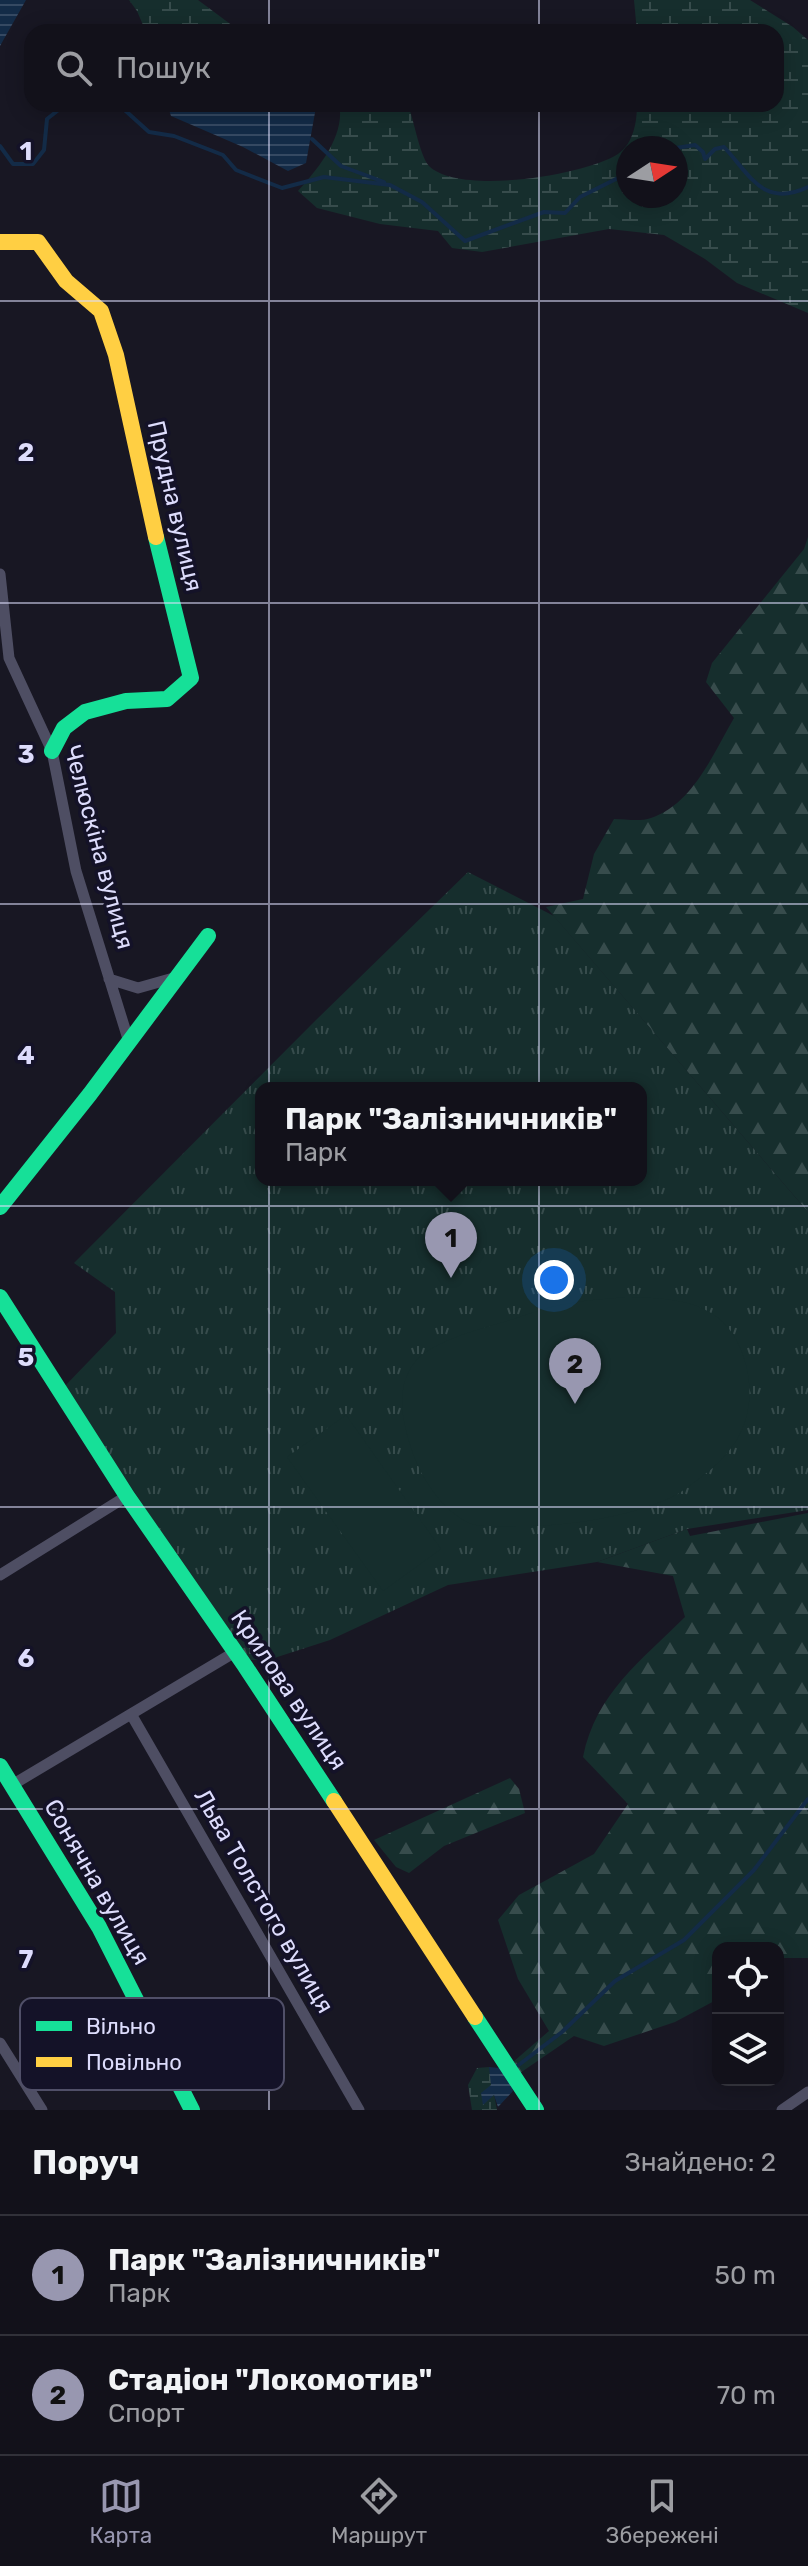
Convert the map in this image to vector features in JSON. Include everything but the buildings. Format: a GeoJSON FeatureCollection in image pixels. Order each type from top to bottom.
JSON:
{"type":"FeatureCollection","features":[{"type":"Feature","properties":{"kind":"street","name":"Прудна вулиця"},"geometry":{"type":"LineString","coordinates":[[0,242],[38,242],[66,281],[101,311],[116,355],[140,471],[191,678],[167,699],[139,698],[88,711],[64,727],[52,751]]}},
{"type":"Feature","properties":{"kind":"street","name":"Челюскіна вулиця"},"geometry":{"type":"LineString","coordinates":[[0,574],[9,658],[52,751],[76,871],[129,1042]]}},
{"type":"Feature","properties":{"kind":"street"},"geometry":{"type":"LineString","coordinates":[[0,1207],[208,936]]}},
{"type":"Feature","properties":{"kind":"street"},"geometry":{"type":"LineString","coordinates":[[109,979],[138,988],[178,976]]}},
{"type":"Feature","properties":{"kind":"street","name":"Крилова вулиця"},"geometry":{"type":"LineString","coordinates":[[0,1297],[127,1496],[235,1652],[536,2110]]}},
{"type":"Feature","properties":{"kind":"street"},"geometry":{"type":"LineString","coordinates":[[0,1575],[127,1496]]}},
{"type":"Feature","properties":{"kind":"street"},"geometry":{"type":"LineString","coordinates":[[12,1785],[235,1652]]}},
{"type":"Feature","properties":{"kind":"street","name":"Льва Толстого вулиця"},"geometry":{"type":"LineString","coordinates":[[131,1714],[359,2110]]}},
{"type":"Feature","properties":{"kind":"street","name":"Сонячна вулиця"},"geometry":{"type":"LineString","coordinates":[[0,1766],[99,1927],[135,1998]]}},
{"type":"Feature","properties":{"kind":"street"},"geometry":{"type":"LineString","coordinates":[[0,2043],[20,2075]]}},
{"type":"Feature","properties":{"kind":"street"},"geometry":{"type":"LineString","coordinates":[[29,2090],[42,2110]]}},
{"type":"Feature","properties":{"kind":"street","name":"Сонячна вулиця"},"geometry":{"type":"LineString","coordinates":[[182,2090],[192,2110]]}},
{"type":"Feature","properties":{"kind":"street"},"geometry":{"type":"LineString","coordinates":[[782,2110],[808,2092]]}},
{"type":"Feature","properties":{"kind":"green space"},"geometry":{"type":"Polygon","coordinates":[[[129,0],[198,0],[230,24],[143,24],[129,0]]]}},
{"type":"Feature","properties":{"kind":"green space"},"geometry":{"type":"Polygon","coordinates":[[[634,0],[750,0],[808,40],[808,313],[737,283],[705,259],[664,235],[609,229],[482,252],[452,248],[438,231],[380,224],[317,208],[298,191],[329,151],[338,128],[340,112],[410,112],[426,161],[444,175],[467,180],[523,179],[579,169],[616,155],[616,208],[688,208],[688,136],[632,136],[636,112],[784,112],[784,24],[636,24],[634,0]]]}},
{"type":"Feature","properties":{"kind":"green space"},"geometry":{"type":"Polygon","coordinates":[[[808,537],[808,1212],[546,907],[583,899],[594,854],[614,819],[647,819],[666,811],[690,790],[710,762],[734,718],[706,682],[712,663],[804,549],[808,537]]]}},
{"type":"Feature","properties":{"kind":"green space"},"geometry":{"type":"Polygon","coordinates":[[[468,872],[554,916],[808,1212],[808,1510],[687,1529],[597,1562],[448,1585],[330,1640],[268,1660],[247,1660],[64,1387],[116,1333],[115,1292],[74,1263],[316,1020],[468,872]]]}},
{"type":"Feature","properties":{"kind":"green space"},"geometry":{"type":"Polygon","coordinates":[[[626,1297],[667,1299],[702,1308],[730,1330],[740,1347],[749,1387],[746,1419],[732,1446],[722,1459],[687,1488],[636,1510],[598,1519],[541,1526],[474,1525],[459,1517],[433,1491],[411,1448],[402,1404],[405,1382],[415,1362],[447,1341],[539,1310],[626,1297]]]}},
{"type":"Feature","properties":{"kind":"green space"},"geometry":{"type":"Polygon","coordinates":[[[346,1415],[441,1549],[383,1591],[287,1457],[346,1415]]]}},
{"type":"Feature","properties":{"kind":"green space"},"geometry":{"type":"Polygon","coordinates":[[[808,1513],[808,1958],[784,1958],[784,1942],[712,1942],[712,2002],[675,2022],[604,2046],[574,2036],[520,2073],[513,2062],[549,2031],[518,1979],[498,1920],[519,1895],[594,1854],[628,1804],[583,1757],[589,1734],[609,1696],[622,1680],[685,1617],[673,1576],[597,1562],[687,1529],[690,1536],[808,1513]]]}},
{"type":"Feature","properties":{"kind":"green space"},"geometry":{"type":"Polygon","coordinates":[[[510,1778],[519,1789],[525,1813],[444,1846],[409,1873],[396,1867],[374,1840],[510,1778]]]}},
{"type":"Feature","properties":{"kind":"green space"},"geometry":{"type":"Polygon","coordinates":[[[489,2067],[497,2110],[472,2110],[468,2085],[477,2068],[489,2067]]]}},
{"type":"Feature","properties":{"kind":"water"},"geometry":{"type":"Polygon","coordinates":[[[0,0],[26,0],[0,46],[0,0]]]}},
{"type":"Feature","properties":{"kind":"water"},"geometry":{"type":"Polygon","coordinates":[[[170,112],[315,112],[306,163],[288,171],[243,147],[171,116],[170,112]]]}},
{"type":"Feature","properties":{"kind":"water"},"geometry":{"type":"Polygon","coordinates":[[[489,2067],[499,2068],[508,2074],[513,2091],[498,2107],[494,2095],[483,2105],[481,2093],[491,2085],[489,2067]]]}},
{"type":"Feature","properties":{"kind":"waterway"},"geometry":{"type":"LineString","coordinates":[[0,146],[13,164],[33,164],[44,150],[47,119],[56,112]]}},
{"type":"Feature","properties":{"kind":"waterway"},"geometry":{"type":"LineString","coordinates":[[127,112],[149,132],[174,136],[223,155],[236,170],[282,188],[324,177],[390,185],[422,202],[465,241],[544,212],[565,213],[580,197],[616,179]]}},
{"type":"Feature","properties":{"kind":"waterway"},"geometry":{"type":"LineString","coordinates":[[312,139],[341,166],[384,182]]}},
{"type":"Feature","properties":{"kind":"waterway"},"geometry":{"type":"LineString","coordinates":[[688,146],[695,145],[703,152],[705,159],[715,149],[724,147],[759,186],[769,191],[780,194],[808,187]]}},
{"type":"Feature","properties":{"kind":"waterway"},"geometry":{"type":"LineString","coordinates":[[516,2067],[562,2032],[615,1981],[684,1940],[754,1870],[808,1799]]}},
{"type":"Feature","properties":{"kind":"traffic: fast"},"geometry":{"type":"LineString","coordinates":[[52,751],[64,728],[85,712],[126,701],[167,699],[191,678],[156,537]]}},
{"type":"Feature","properties":{"kind":"traffic: fast"},"geometry":{"type":"LineString","coordinates":[[0,1207],[90,1094],[208,936]]}},
{"type":"Feature","properties":{"kind":"traffic: fast"},"geometry":{"type":"LineString","coordinates":[[0,1297],[127,1496],[334,1801]]}},
{"type":"Feature","properties":{"kind":"traffic: fast"},"geometry":{"type":"LineString","coordinates":[[0,1766],[99,1927],[135,1998]]}},
{"type":"Feature","properties":{"kind":"traffic: fast"},"geometry":{"type":"LineString","coordinates":[[475,2017],[536,2110]]}},
{"type":"Feature","properties":{"kind":"traffic: fast"},"geometry":{"type":"LineString","coordinates":[[182,2090],[192,2110]]}},
{"type":"Feature","properties":{"kind":"traffic: slow"},"geometry":{"type":"LineString","coordinates":[[0,242],[38,242],[66,281],[101,311],[116,355],[156,537]]}},
{"type":"Feature","properties":{"kind":"traffic: slow"},"geometry":{"type":"LineString","coordinates":[[334,1801],[475,2017]]}},
{"type":"Feature","properties":{"kind":"place","name":"Парк \"Залізничників\""},"geometry":{"type":"Point","coordinates":[451,1278]}},
{"type":"Feature","properties":{"kind":"place","name":"Стадіон \"Локомотив\""},"geometry":{"type":"Point","coordinates":[575,1404]}}]}
